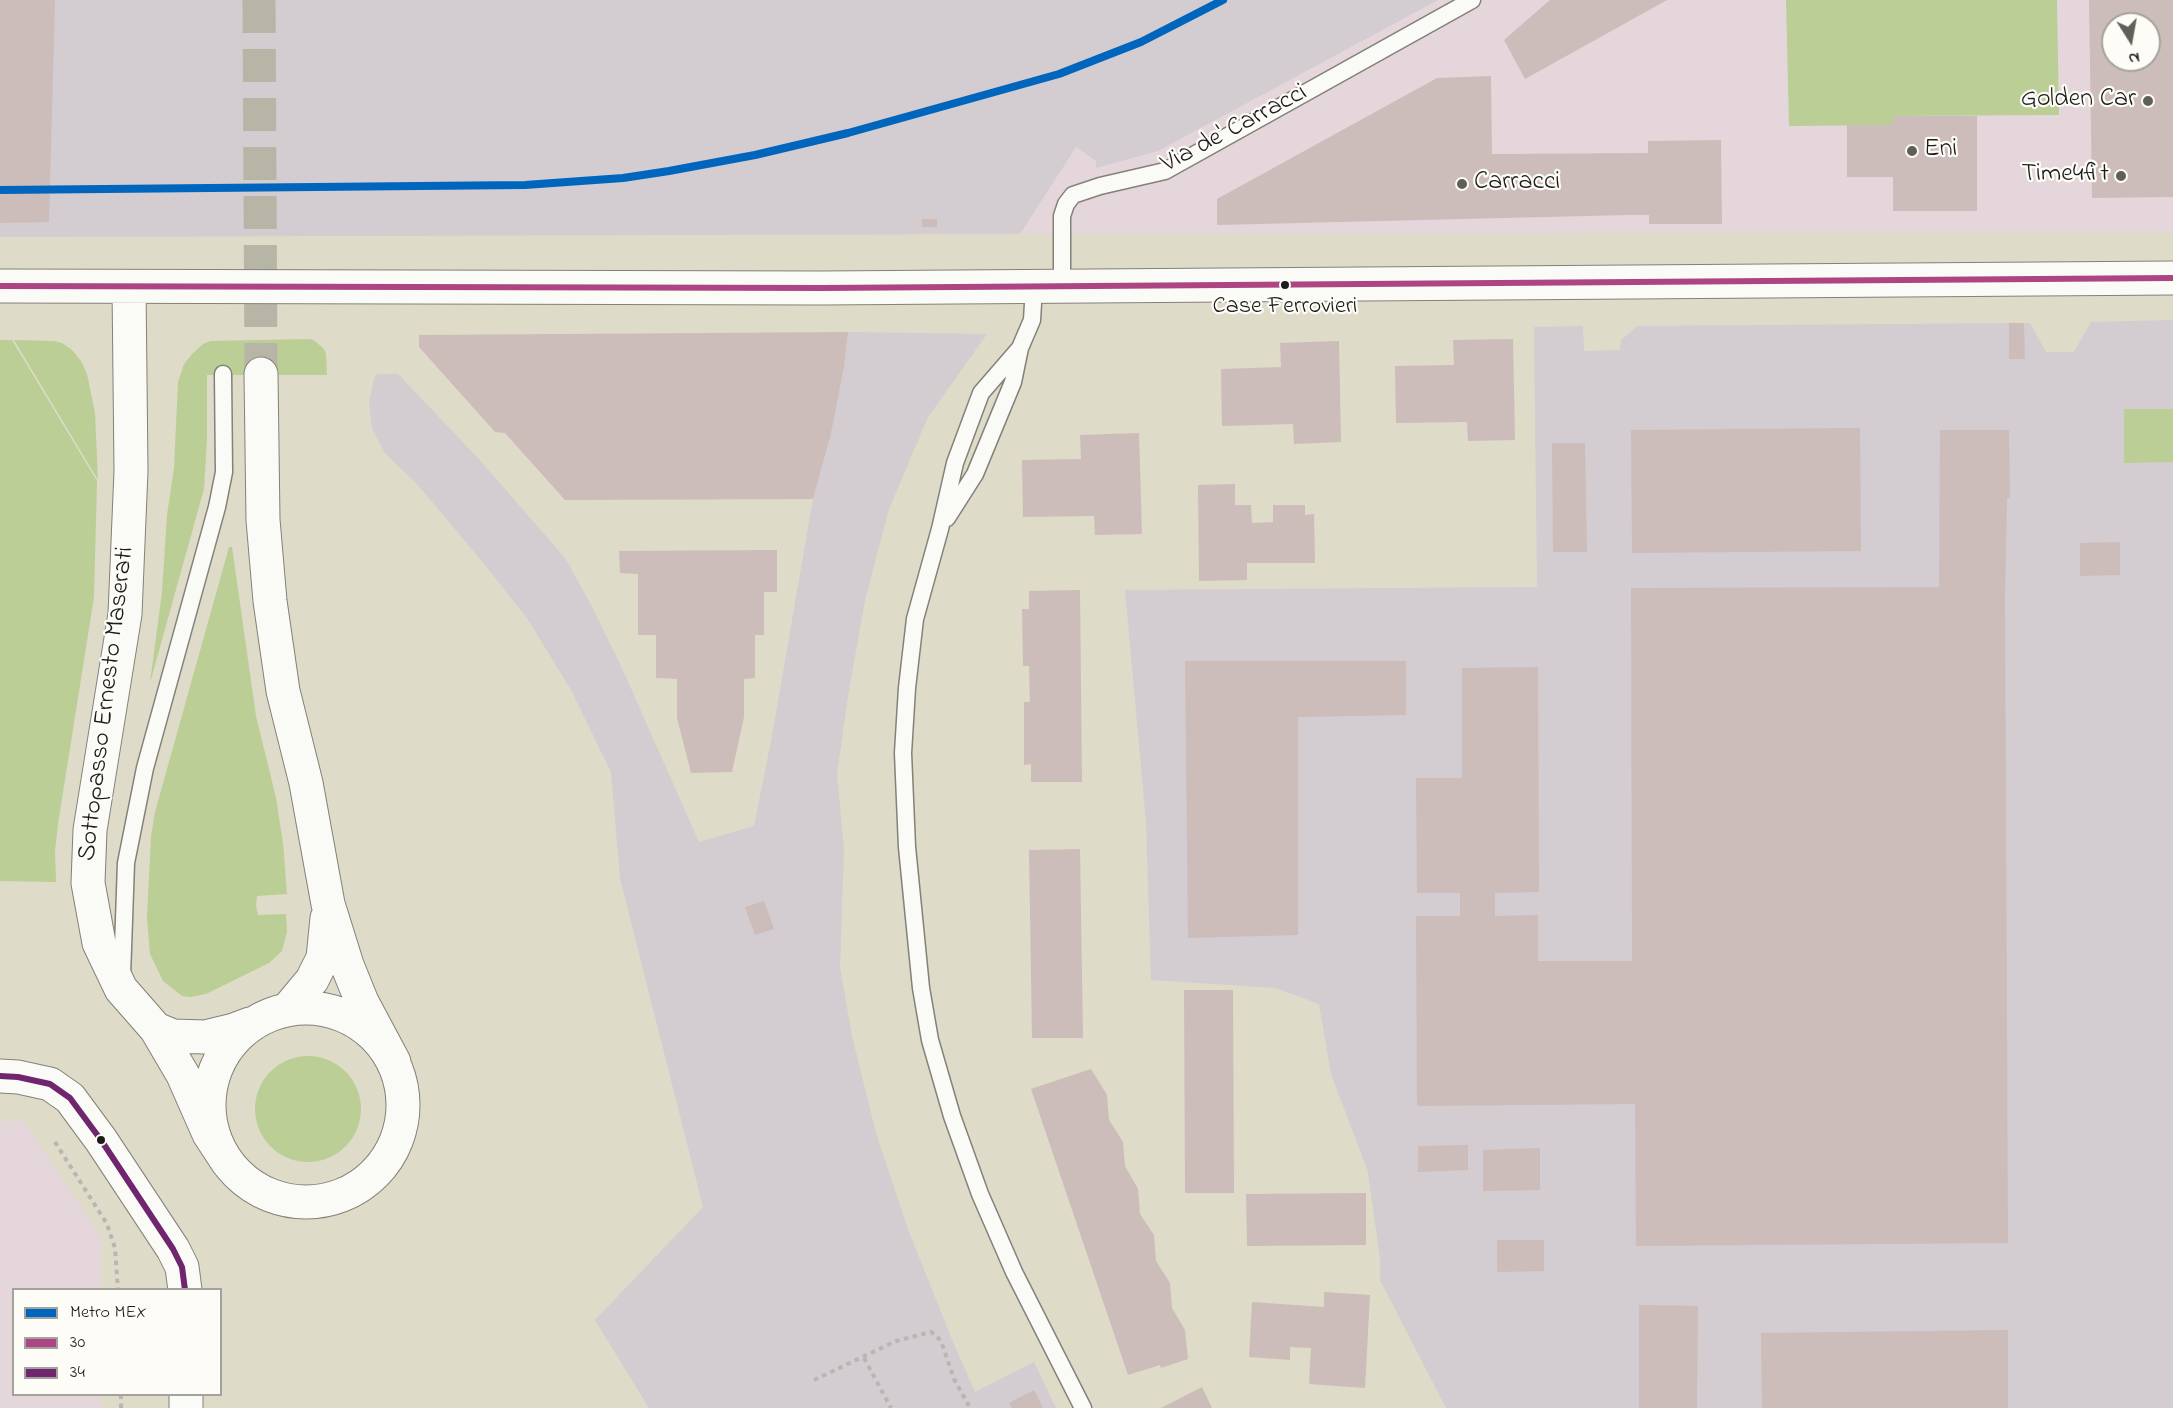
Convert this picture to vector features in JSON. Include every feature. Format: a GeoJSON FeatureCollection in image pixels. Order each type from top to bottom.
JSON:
{"type":"FeatureCollection","features":[{"type":"Feature","properties":{"kind":"street"},"geometry":{"type":"LineString","coordinates":[[0,286],[1048,287],[2173,278]]}},
{"type":"Feature","properties":{"kind":"street","name":"Sottopasso Ernesto Maserati"},"geometry":{"type":"LineString","coordinates":[[129,287],[131,471],[125,614],[90,830],[88,883],[99,943],[121,989],[156,1029],[183,1075],[209,1134],[228,1163]]}},
{"type":"Feature","properties":{"kind":"street"},"geometry":{"type":"LineString","coordinates":[[261,374],[263,520],[270,601],[283,691],[306,783],[328,904],[362,1002],[394,1062],[403,1088],[404,1116],[396,1143],[382,1166],[362,1185],[335,1198],[305,1202],[276,1198],[249,1184],[228,1163],[214,1139],[209,1112],[211,1085],[220,1059],[237,1037],[272,1015],[312,980],[323,958],[328,904]]}},
{"type":"Feature","properties":{"kind":"street"},"geometry":{"type":"LineString","coordinates":[[156,1029],[173,1036],[205,1037],[234,1030],[272,1015],[312,1008],[337,1013],[360,1024],[380,1041],[394,1062]]}},
{"type":"Feature","properties":{"kind":"street"},"geometry":{"type":"LineString","coordinates":[[0,1076],[18,1077],[50,1084],[70,1098],[101,1140],[173,1249],[182,1268],[185,1288]]}},
{"type":"Feature","properties":{"kind":"lane","name":"Via de' Carracci"},"geometry":{"type":"LineString","coordinates":[[1020,348],[1048,287],[1065,204],[1073,195],[1100,186],[1165,171],[1472,0]]}},
{"type":"Feature","properties":{"kind":"lane"},"geometry":{"type":"LineString","coordinates":[[940,529],[975,474],[1013,382],[1020,348]]}},
{"type":"Feature","properties":{"kind":"lane"},"geometry":{"type":"LineString","coordinates":[[1020,348],[981,393],[955,463],[940,529],[915,619],[907,688],[903,753],[907,847],[921,988],[930,1041],[952,1116],[980,1194],[1014,1272],[1083,1408]]}},
{"type":"Feature","properties":{"kind":"lane"},"geometry":{"type":"LineString","coordinates":[[121,989],[126,863],[145,768],[217,507],[224,472],[223,374]]}},
{"type":"Feature","properties":{"kind":"path"},"geometry":{"type":"LineString","coordinates":[[53,1138],[107,1224],[115,1248],[118,1288]]}},
{"type":"Feature","properties":{"kind":"path"},"geometry":{"type":"LineString","coordinates":[[814,1380],[902,1339],[927,1332],[934,1333],[942,1344],[951,1374],[970,1408]]}},
{"type":"Feature","properties":{"kind":"path"},"geometry":{"type":"LineString","coordinates":[[864,1358],[891,1408]]}},
{"type":"Feature","properties":{"kind":"shaded area"},"geometry":{"type":"Polygon","coordinates":[[[0,0],[1438,0],[1158,151],[1096,168],[1096,161],[1076,147],[1020,234],[0,237],[0,0]]]}},
{"type":"Feature","properties":{"kind":"shaded area"},"geometry":{"type":"Polygon","coordinates":[[[1438,0],[2173,0],[2173,232],[1020,234],[1076,147],[1096,161],[1096,167],[1158,151],[1438,0]]]}},
{"type":"Feature","properties":{"kind":"shaded area"},"geometry":{"type":"Polygon","coordinates":[[[2173,320],[2173,1408],[1446,1408],[1380,1280],[1380,1259],[1368,1172],[1331,1074],[1319,1004],[1276,988],[1151,980],[1146,822],[1125,590],[1537,587],[1534,327],[1583,326],[1584,351],[1620,350],[1621,340],[1638,326],[2030,323],[2046,352],[2074,352],[2091,322],[2173,320]]]}},
{"type":"Feature","properties":{"kind":"shaded area"},"geometry":{"type":"Polygon","coordinates":[[[848,332],[987,334],[928,417],[889,509],[865,600],[837,774],[844,849],[840,967],[852,1036],[876,1133],[909,1232],[975,1392],[1034,1362],[1056,1408],[649,1408],[595,1320],[703,1207],[620,878],[611,772],[571,690],[527,618],[417,484],[384,452],[372,428],[369,402],[374,379],[377,374],[398,374],[477,457],[565,558],[621,666],[699,842],[754,826],[813,499],[831,434],[844,367],[848,332]]]}},
{"type":"Feature","properties":{"kind":"shaded area"},"geometry":{"type":"Polygon","coordinates":[[[0,1121],[23,1121],[101,1237],[101,1288],[12,1288],[12,1396],[101,1396],[101,1408],[0,1408],[0,1121]]]}},
{"type":"Feature","properties":{"kind":"green space"},"geometry":{"type":"Polygon","coordinates":[[[1786,0],[2057,0],[2059,115],[1893,116],[1893,125],[1789,126],[1786,0]]]}},
{"type":"Feature","properties":{"kind":"green space"},"geometry":{"type":"Polygon","coordinates":[[[310,339],[324,349],[327,375],[207,375],[204,489],[150,683],[162,592],[167,515],[174,468],[178,382],[184,364],[203,344],[210,341],[310,339]]]}},
{"type":"Feature","properties":{"kind":"green space"},"geometry":{"type":"Polygon","coordinates":[[[0,340],[12,340],[97,481],[94,597],[58,824],[55,851],[56,882],[0,881],[0,340]]]}},
{"type":"Feature","properties":{"kind":"green space"},"geometry":{"type":"Polygon","coordinates":[[[14,340],[62,343],[81,361],[87,374],[95,413],[98,480],[14,340]]]}},
{"type":"Feature","properties":{"kind":"green space"},"geometry":{"type":"Polygon","coordinates":[[[2124,409],[2173,409],[2173,462],[2124,463],[2124,409]]]}},
{"type":"Feature","properties":{"kind":"green space"},"geometry":{"type":"Polygon","coordinates":[[[229,547],[232,547],[256,716],[276,798],[283,843],[287,894],[257,896],[256,906],[258,915],[286,914],[287,932],[282,951],[269,963],[206,994],[190,997],[182,996],[163,981],[150,954],[147,917],[151,836],[155,812],[229,547]]]}},
{"type":"Feature","properties":{"kind":"green space"},"geometry":{"type":"Polygon","coordinates":[[[308,1056],[328,1060],[345,1072],[357,1089],[361,1109],[357,1129],[345,1146],[328,1158],[308,1162],[288,1158],[271,1146],[259,1129],[255,1109],[259,1089],[271,1072],[288,1060],[308,1056]]]}},
{"type":"Feature","properties":{"kind":"building"},"geometry":{"type":"Polygon","coordinates":[[[0,0],[55,0],[49,222],[0,223],[0,0]]]}},
{"type":"Feature","properties":{"kind":"building"},"geometry":{"type":"Polygon","coordinates":[[[1550,0],[1667,0],[1525,79],[1504,40],[1550,0]]]}},
{"type":"Feature","properties":{"kind":"building"},"geometry":{"type":"Polygon","coordinates":[[[2089,0],[2173,0],[2173,197],[2092,198],[2089,0]]]}},
{"type":"Feature","properties":{"kind":"building"},"geometry":{"type":"Polygon","coordinates":[[[1491,76],[1492,154],[1648,153],[1648,141],[1721,140],[1722,224],[1649,224],[1649,215],[1627,215],[1217,225],[1217,199],[1437,78],[1491,76]]]}},
{"type":"Feature","properties":{"kind":"building","name":"Eni"},"geometry":{"type":"Polygon","coordinates":[[[1893,116],[1977,116],[1977,211],[1893,211],[1893,177],[1847,177],[1847,125],[1893,125],[1893,116]]]}},
{"type":"Feature","properties":{"kind":"building"},"geometry":{"type":"Polygon","coordinates":[[[922,219],[937,219],[937,227],[922,227],[922,219]]]}},
{"type":"Feature","properties":{"kind":"building"},"geometry":{"type":"Polygon","coordinates":[[[2009,323],[2024,323],[2025,359],[2009,359],[2009,323]]]}},
{"type":"Feature","properties":{"kind":"building"},"geometry":{"type":"Polygon","coordinates":[[[848,332],[844,367],[831,434],[813,499],[565,500],[505,433],[495,432],[419,347],[419,335],[848,332]]]}},
{"type":"Feature","properties":{"kind":"building"},"geometry":{"type":"Polygon","coordinates":[[[1513,339],[1515,440],[1468,441],[1467,422],[1396,423],[1395,366],[1454,365],[1453,340],[1513,339]]]}},
{"type":"Feature","properties":{"kind":"building"},"geometry":{"type":"Polygon","coordinates":[[[1339,341],[1341,442],[1294,444],[1293,424],[1222,426],[1221,369],[1281,367],[1280,343],[1339,341]]]}},
{"type":"Feature","properties":{"kind":"building"},"geometry":{"type":"Polygon","coordinates":[[[1860,428],[1861,551],[1632,553],[1631,430],[1860,428]]]}},
{"type":"Feature","properties":{"kind":"building"},"geometry":{"type":"Polygon","coordinates":[[[1940,430],[2009,430],[2010,498],[2007,498],[2005,598],[2008,1243],[1636,1246],[1635,1104],[1417,1106],[1416,916],[1460,916],[1460,893],[1417,893],[1416,778],[1462,778],[1462,668],[1538,667],[1539,892],[1495,893],[1495,916],[1538,915],[1538,961],[1632,961],[1631,588],[1939,587],[1940,430]]]}},
{"type":"Feature","properties":{"kind":"building"},"geometry":{"type":"Polygon","coordinates":[[[1139,433],[1142,534],[1095,535],[1094,516],[1023,517],[1022,460],[1081,459],[1080,435],[1139,433]]]}},
{"type":"Feature","properties":{"kind":"building"},"geometry":{"type":"Polygon","coordinates":[[[1552,443],[1585,443],[1587,552],[1553,552],[1552,443]]]}},
{"type":"Feature","properties":{"kind":"building"},"geometry":{"type":"Polygon","coordinates":[[[1235,484],[1235,505],[1251,505],[1252,523],[1273,522],[1273,505],[1305,505],[1305,515],[1314,514],[1315,563],[1247,563],[1247,580],[1199,581],[1198,485],[1235,484]]]}},
{"type":"Feature","properties":{"kind":"building"},"geometry":{"type":"Polygon","coordinates":[[[2120,542],[2120,575],[2080,576],[2080,543],[2120,542]]]}},
{"type":"Feature","properties":{"kind":"building"},"geometry":{"type":"Polygon","coordinates":[[[777,550],[777,592],[764,592],[764,635],[755,635],[755,678],[744,679],[744,717],[732,772],[691,773],[677,718],[677,679],[656,678],[656,635],[638,635],[638,574],[620,573],[619,551],[777,550]]]}},
{"type":"Feature","properties":{"kind":"building"},"geometry":{"type":"Polygon","coordinates":[[[1080,590],[1082,782],[1031,782],[1031,764],[1024,765],[1024,702],[1030,702],[1029,666],[1023,666],[1022,609],[1029,609],[1029,591],[1080,590]]]}},
{"type":"Feature","properties":{"kind":"building"},"geometry":{"type":"Polygon","coordinates":[[[1185,661],[1406,661],[1406,715],[1298,717],[1298,935],[1188,938],[1185,661]]]}},
{"type":"Feature","properties":{"kind":"building"},"geometry":{"type":"Polygon","coordinates":[[[1080,849],[1083,1038],[1032,1038],[1029,850],[1080,849]]]}},
{"type":"Feature","properties":{"kind":"building"},"geometry":{"type":"Polygon","coordinates":[[[764,901],[774,929],[755,935],[745,907],[764,901]]]}},
{"type":"Feature","properties":{"kind":"building"},"geometry":{"type":"Polygon","coordinates":[[[1184,990],[1233,990],[1234,1193],[1185,1193],[1184,990]]]}},
{"type":"Feature","properties":{"kind":"building"},"geometry":{"type":"Polygon","coordinates":[[[1091,1069],[1107,1095],[1109,1120],[1123,1142],[1125,1166],[1138,1189],[1140,1214],[1154,1235],[1156,1261],[1170,1283],[1172,1308],[1185,1330],[1188,1359],[1128,1375],[1031,1089],[1091,1069]]]}},
{"type":"Feature","properties":{"kind":"building"},"geometry":{"type":"Polygon","coordinates":[[[1468,1145],[1468,1170],[1418,1172],[1418,1146],[1468,1145]]]}},
{"type":"Feature","properties":{"kind":"building"},"geometry":{"type":"Polygon","coordinates":[[[1540,1148],[1540,1190],[1483,1191],[1483,1150],[1540,1148]]]}},
{"type":"Feature","properties":{"kind":"building"},"geometry":{"type":"Polygon","coordinates":[[[1366,1193],[1366,1245],[1247,1246],[1246,1194],[1366,1193]]]}},
{"type":"Feature","properties":{"kind":"building"},"geometry":{"type":"Polygon","coordinates":[[[1497,1240],[1544,1240],[1544,1271],[1497,1272],[1497,1240]]]}},
{"type":"Feature","properties":{"kind":"building"},"geometry":{"type":"Polygon","coordinates":[[[1324,1292],[1370,1295],[1365,1388],[1309,1384],[1311,1348],[1290,1347],[1290,1360],[1249,1357],[1252,1302],[1324,1307],[1324,1292]]]}},
{"type":"Feature","properties":{"kind":"building"},"geometry":{"type":"Polygon","coordinates":[[[1639,1305],[1698,1306],[1697,1408],[1639,1408],[1639,1305]]]}},
{"type":"Feature","properties":{"kind":"building"},"geometry":{"type":"Polygon","coordinates":[[[2008,1330],[2008,1408],[1762,1408],[1761,1333],[2008,1330]]]}},
{"type":"Feature","properties":{"kind":"building"},"geometry":{"type":"Polygon","coordinates":[[[1202,1387],[1212,1408],[1161,1408],[1202,1387]]]}},
{"type":"Feature","properties":{"kind":"building"},"geometry":{"type":"Polygon","coordinates":[[[1034,1390],[1043,1408],[1012,1408],[1009,1403],[1034,1390]]]}},
{"type":"Feature","properties":{"kind":"tunnel"},"geometry":{"type":"LineString","coordinates":[[259,0],[261,374]]}},
{"type":"Feature","properties":{"kind":"metro line","name":"MEX"},"geometry":{"type":"LineString","coordinates":[[0,190],[525,185],[623,178],[669,171],[755,155],[848,133],[1059,74],[1141,42],[1223,0]]}},
{"type":"Feature","properties":{"kind":"transit line","name":"30"},"geometry":{"type":"LineString","coordinates":[[0,286],[822,288],[2173,278]]}},
{"type":"Feature","properties":{"kind":"transit line","name":"34"},"geometry":{"type":"LineString","coordinates":[[0,1076],[18,1077],[50,1084],[70,1098],[101,1140],[173,1249],[182,1267],[185,1288]]}},
{"type":"Feature","properties":{"kind":"place","name":"Golden Car"},"geometry":{"type":"Point","coordinates":[2148,101]}},
{"type":"Feature","properties":{"kind":"place","name":"Eni"},"geometry":{"type":"Point","coordinates":[1912,151]}},
{"type":"Feature","properties":{"kind":"place","name":"Time4fit"},"geometry":{"type":"Point","coordinates":[2121,176]}},
{"type":"Feature","properties":{"kind":"place","name":"Carracci"},"geometry":{"type":"Point","coordinates":[1462,184]}},
{"type":"Feature","properties":{"kind":"place","name":"Case Ferrovieri"},"geometry":{"type":"Point","coordinates":[1285,285]}}]}
